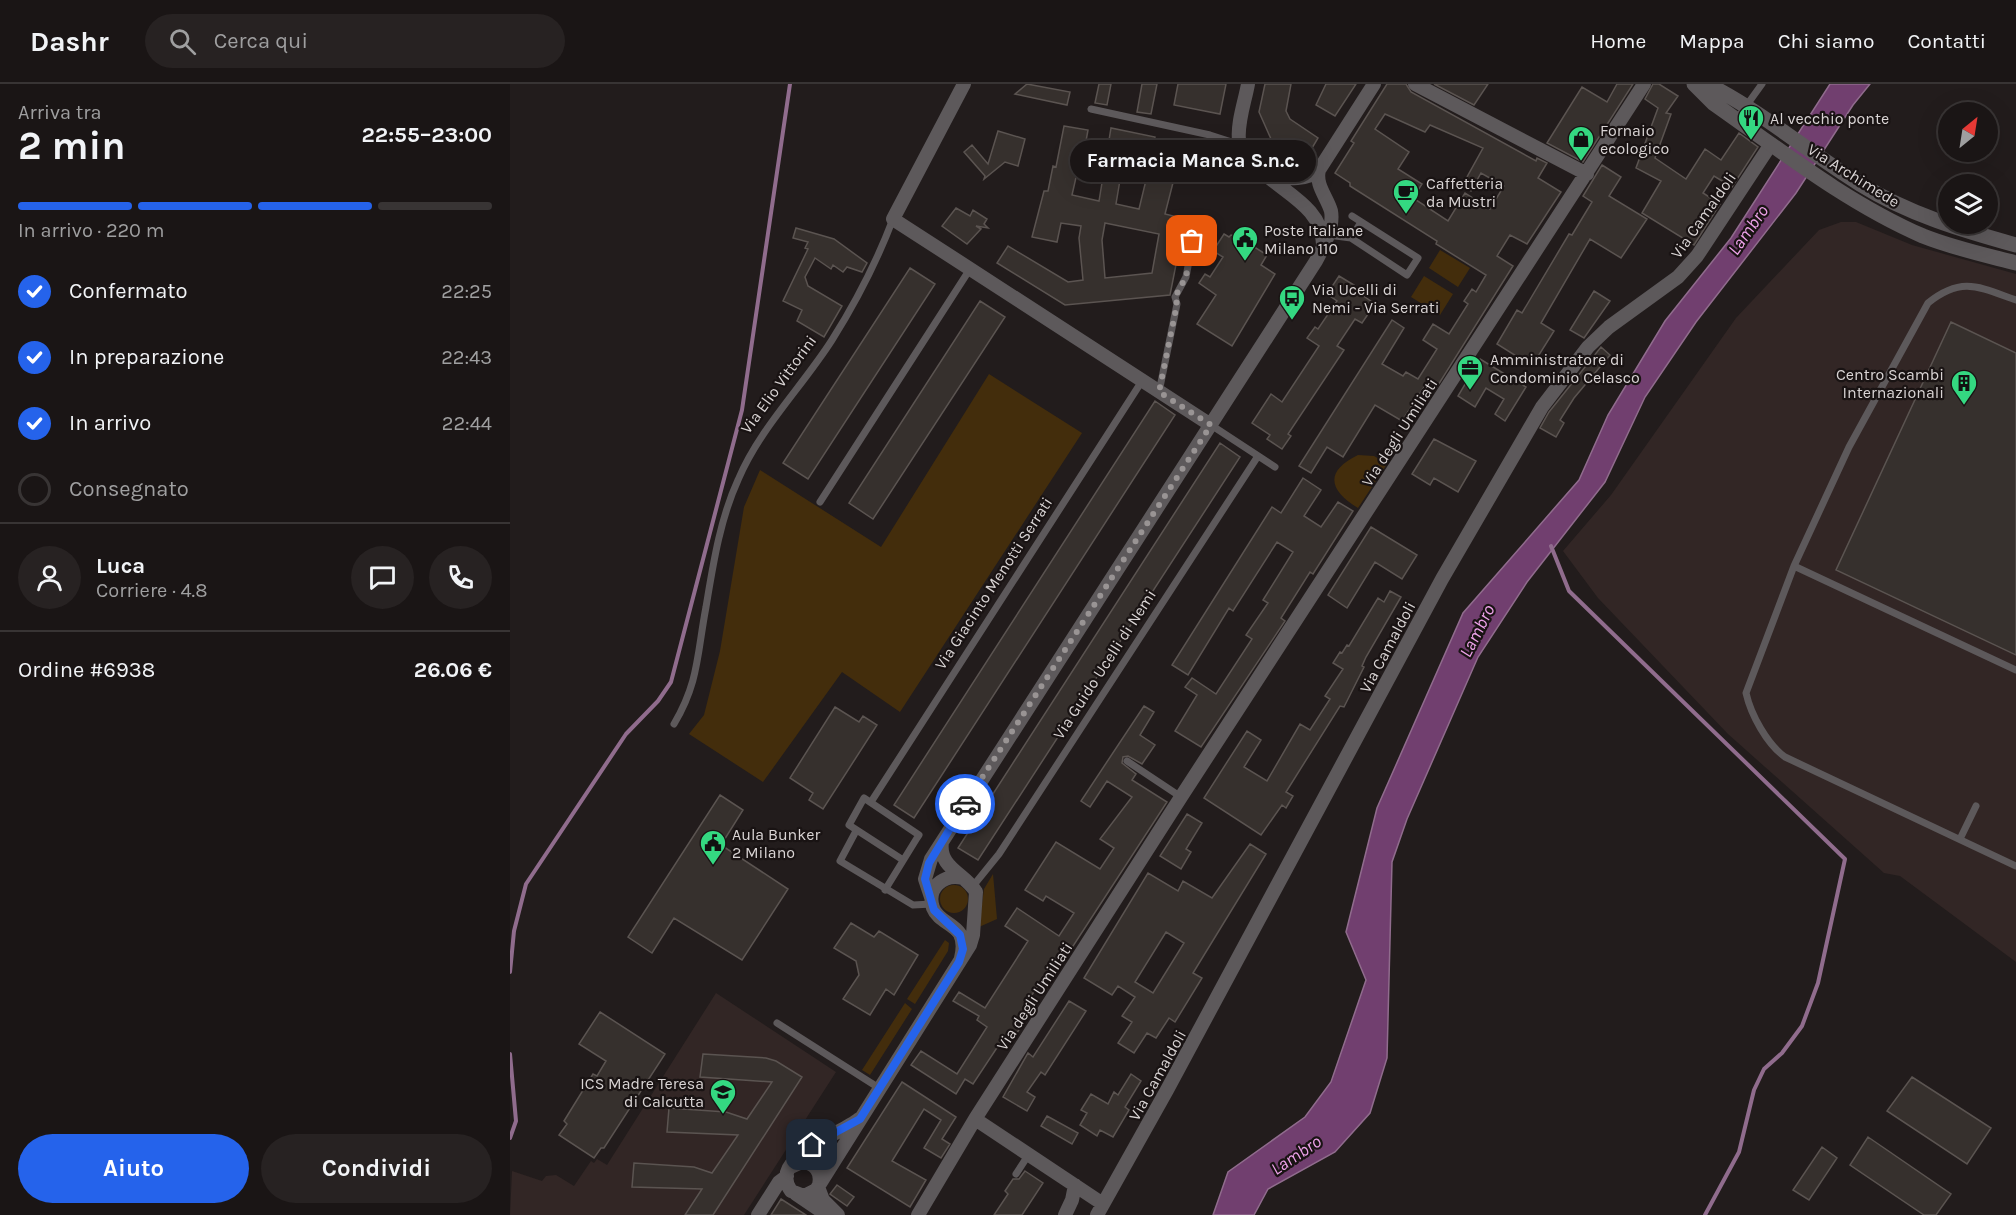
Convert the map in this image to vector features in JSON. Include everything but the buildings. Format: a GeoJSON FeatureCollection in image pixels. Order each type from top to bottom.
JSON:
{"type":"FeatureCollection","features":[{"type":"Feature","properties":{"kind":"street","name":"Via Elio Vittorini"},"geometry":{"type":"LineString","coordinates":[[893,219],[964,84]]}},
{"type":"Feature","properties":{"kind":"street"},"geometry":{"type":"LineString","coordinates":[[1248,84],[1239,131],[1241,145],[1254,163],[1306,206],[1324,239]]}},
{"type":"Feature","properties":{"kind":"street"},"geometry":{"type":"LineString","coordinates":[[1254,163],[1274,173],[1298,180],[1307,178],[1319,170],[1374,84]]}},
{"type":"Feature","properties":{"kind":"street"},"geometry":{"type":"LineString","coordinates":[[1414,84],[1587,174]]}},
{"type":"Feature","properties":{"kind":"street","name":"Via degli Umiliati"},"geometry":{"type":"LineString","coordinates":[[918,1215],[975,1119],[1181,797],[1644,84]]}},
{"type":"Feature","properties":{"kind":"street"},"geometry":{"type":"LineString","coordinates":[[1694,84],[1713,103],[1741,114]]}},
{"type":"Feature","properties":{"kind":"street"},"geometry":{"type":"LineString","coordinates":[[1707,84],[1774,146]]}},
{"type":"Feature","properties":{"kind":"street","name":"Via Archimede"},"geometry":{"type":"LineString","coordinates":[[1741,114],[1785,134],[1898,205],[1959,229],[2016,245]]}},
{"type":"Feature","properties":{"kind":"street","name":"Via Archimede"},"geometry":{"type":"LineString","coordinates":[[1774,146],[1852,199],[1924,236],[2016,263]]}},
{"type":"Feature","properties":{"kind":"street","name":"Via Camaldoli"},"geometry":{"type":"LineString","coordinates":[[1100,1210],[1442,579],[1542,407],[1588,347],[1609,327],[1678,277],[1697,256],[1774,146]]}},
{"type":"Feature","properties":{"kind":"street"},"geometry":{"type":"LineString","coordinates":[[959,962],[963,949],[960,935],[943,920],[932,901],[927,888],[926,869],[1211,425],[1324,239],[1331,214],[1318,180],[1319,170]]}},
{"type":"Feature","properties":{"kind":"street"},"geometry":{"type":"LineString","coordinates":[[893,219],[1211,425]]}},
{"type":"Feature","properties":{"kind":"street"},"geometry":{"type":"LineString","coordinates":[[794,1193],[808,1195],[818,1186],[973,938],[978,900],[970,883],[949,866],[942,852],[942,842]]}},
{"type":"Feature","properties":{"kind":"street"},"geometry":{"type":"LineString","coordinates":[[932,901],[936,886],[944,879],[955,876],[970,883]]}},
{"type":"Feature","properties":{"kind":"street"},"geometry":{"type":"LineString","coordinates":[[943,920],[963,921],[976,909]]}},
{"type":"Feature","properties":{"kind":"street"},"geometry":{"type":"LineString","coordinates":[[758,1215],[788,1172],[812,1145],[860,1119]]}},
{"type":"Feature","properties":{"kind":"street"},"geometry":{"type":"LineString","coordinates":[[975,1119],[1075,1185],[1100,1210]]}},
{"type":"Feature","properties":{"kind":"street"},"geometry":{"type":"LineString","coordinates":[[827,1215],[794,1193],[787,1184],[788,1172],[800,1162],[813,1165],[819,1175],[818,1186],[823,1200],[838,1215]]}},
{"type":"Feature","properties":{"kind":"street"},"geometry":{"type":"LineString","coordinates":[[1065,1215],[1072,1200],[1075,1185]]}},
{"type":"Feature","properties":{"kind":"lane"},"geometry":{"type":"LineString","coordinates":[[1741,114],[1762,84]]}},
{"type":"Feature","properties":{"kind":"lane"},"geometry":{"type":"LineString","coordinates":[[1090,109],[1210,135],[1241,145]]}},
{"type":"Feature","properties":{"kind":"lane"},"geometry":{"type":"LineString","coordinates":[[1324,239],[1351,238],[1407,275],[1418,258],[1352,216]]}},
{"type":"Feature","properties":{"kind":"lane","name":"Via Elio Vittorini"},"geometry":{"type":"LineString","coordinates":[[674,724],[691,692],[699,663],[705,609],[727,511],[737,481],[758,443],[832,341],[872,270],[893,219]]}},
{"type":"Feature","properties":{"kind":"lane"},"geometry":{"type":"LineString","coordinates":[[1351,238],[1361,222]]}},
{"type":"Feature","properties":{"kind":"lane"},"geometry":{"type":"LineString","coordinates":[[1159,392],[1177,304],[1175,297],[1186,277],[1196,223]]}},
{"type":"Feature","properties":{"kind":"lane"},"geometry":{"type":"LineString","coordinates":[[820,502],[970,268]]}},
{"type":"Feature","properties":{"kind":"lane"},"geometry":{"type":"LineString","coordinates":[[2016,300],[1966,285],[1944,290],[1928,303],[1849,447],[1794,566],[1746,693],[1749,705],[1775,750],[2016,866]]}},
{"type":"Feature","properties":{"kind":"lane","name":"Via Giacinto Menotti Serrati"},"geometry":{"type":"LineString","coordinates":[[871,802],[1142,381]]}},
{"type":"Feature","properties":{"kind":"lane"},"geometry":{"type":"LineString","coordinates":[[1211,425],[1275,467]]}},
{"type":"Feature","properties":{"kind":"lane","name":"Via Guido Ucelli di Nemi"},"geometry":{"type":"LineString","coordinates":[[970,883],[999,854],[1258,456]]}},
{"type":"Feature","properties":{"kind":"lane"},"geometry":{"type":"LineString","coordinates":[[1794,566],[2016,670]]}},
{"type":"Feature","properties":{"kind":"lane"},"geometry":{"type":"LineString","coordinates":[[1126,761],[1181,797]]}},
{"type":"Feature","properties":{"kind":"lane"},"geometry":{"type":"LineString","coordinates":[[885,890],[903,861],[919,835],[864,798],[849,825],[903,861]]}},
{"type":"Feature","properties":{"kind":"lane"},"geometry":{"type":"LineString","coordinates":[[1960,839],[1976,806]]}},
{"type":"Feature","properties":{"kind":"lane"},"geometry":{"type":"LineString","coordinates":[[856,831],[840,861],[913,905],[932,901]]}},
{"type":"Feature","properties":{"kind":"lane"},"geometry":{"type":"LineString","coordinates":[[777,1023],[879,1088]]}},
{"type":"Feature","properties":{"kind":"lane"},"geometry":{"type":"LineString","coordinates":[[1016,1174],[1029,1154]]}},
{"type":"Feature","properties":{"kind":"shaded area"},"geometry":{"type":"Polygon","coordinates":[[[1841,222],[1856,222],[1912,245],[2016,274],[2016,962],[1900,876],[1884,873],[1728,734],[1598,598],[1563,551],[1611,495],[1736,318],[1819,230],[1841,222]]]}},
{"type":"Feature","properties":{"kind":"shaded area"},"geometry":{"type":"Polygon","coordinates":[[[1440,250],[1470,268],[1458,287],[1429,268],[1440,250]]]}},
{"type":"Feature","properties":{"kind":"shaded area"},"geometry":{"type":"Polygon","coordinates":[[[1424,276],[1453,294],[1440,315],[1411,297],[1424,276]]]}},
{"type":"Feature","properties":{"kind":"shaded area"},"geometry":{"type":"Polygon","coordinates":[[[989,374],[1082,433],[900,712],[842,672],[763,782],[689,734],[704,715],[720,651],[744,507],[760,470],[881,547],[989,374]]]}},
{"type":"Feature","properties":{"kind":"shaded area"},"geometry":{"type":"Polygon","coordinates":[[[1358,455],[1374,456],[1387,464],[1358,508],[1341,494],[1334,481],[1340,468],[1358,455]]]}},
{"type":"Feature","properties":{"kind":"shaded area"},"geometry":{"type":"Polygon","coordinates":[[[993,874],[997,919],[979,927],[984,889],[993,874]]]}},
{"type":"Feature","properties":{"kind":"shaded area"},"geometry":{"type":"Polygon","coordinates":[[[954,885],[964,889],[968,899],[964,909],[954,913],[944,909],[940,899],[944,889],[954,885]]]}},
{"type":"Feature","properties":{"kind":"shaded area"},"geometry":{"type":"Polygon","coordinates":[[[945,940],[949,943],[948,951],[915,1004],[907,999],[945,940]]]}},
{"type":"Feature","properties":{"kind":"shaded area","name":"ICS Madre Teresa di Calcutta"},"geometry":{"type":"Polygon","coordinates":[[[716,993],[836,1072],[744,1215],[510,1215],[512,1171],[542,1181],[546,1176],[556,1175],[574,1186],[591,1161],[594,1163],[597,1159],[607,1165],[716,993]]]}},
{"type":"Feature","properties":{"kind":"shaded area"},"geometry":{"type":"Polygon","coordinates":[[[905,1003],[912,1009],[870,1075],[862,1070],[905,1003]]]}},
{"type":"Feature","properties":{"kind":"water","name":"Lambro"},"geometry":{"type":"Polygon","coordinates":[[[1830,84],[1870,84],[1853,105],[1796,193],[1696,322],[1645,397],[1605,482],[1527,582],[1478,657],[1407,819],[1392,862],[1387,1058],[1370,1113],[1335,1152],[1268,1189],[1254,1215],[1213,1215],[1228,1172],[1305,1117],[1331,1082],[1366,980],[1346,932],[1377,808],[1463,613],[1579,480],[1608,415],[1665,321],[1731,238],[1830,84]]]}},
{"type":"Feature","properties":{"kind":"waterway"},"geometry":{"type":"LineString","coordinates":[[510,972],[514,931],[526,884],[626,734],[658,701],[671,682],[742,410],[790,84]]}},
{"type":"Feature","properties":{"kind":"waterway"},"geometry":{"type":"LineString","coordinates":[[1551,546],[1569,591],[1845,859],[1818,983],[1802,1026],[1782,1053],[1764,1069],[1754,1090],[1739,1152],[1705,1215]]}},
{"type":"Feature","properties":{"kind":"waterway"},"geometry":{"type":"LineString","coordinates":[[510,1054],[516,1121],[510,1138]]}},
{"type":"Feature","properties":{"kind":"way so far"},"geometry":{"type":"LineString","coordinates":[[965,804],[1211,425],[1159,392],[1177,304],[1175,297],[1186,277],[1192,241]]}},
{"type":"Feature","properties":{"kind":"place","name":"Al vecchio ponte"},"geometry":{"type":"Point","coordinates":[1751,141]}},
{"type":"Feature","properties":{"kind":"place","name":"Fornaio ecologico"},"geometry":{"type":"Point","coordinates":[1581,162]}},
{"type":"Feature","properties":{"kind":"place","name":"Caffetteria da Mustri"},"geometry":{"type":"Point","coordinates":[1406,215]}},
{"type":"Feature","properties":{"kind":"place","name":"Farmacia Manca S.n.c."},"geometry":{"type":"Point","coordinates":[1192,241]}},
{"type":"Feature","properties":{"kind":"place","name":"Poste Italiane Milano 110"},"geometry":{"type":"Point","coordinates":[1245,262]}},
{"type":"Feature","properties":{"kind":"place","name":"Via Ucelli di Nemi - Via Serrati"},"geometry":{"type":"Point","coordinates":[1292,321]}},
{"type":"Feature","properties":{"kind":"place","name":"Amministratore di Condominio Celasco"},"geometry":{"type":"Point","coordinates":[1470,391]}},
{"type":"Feature","properties":{"kind":"place","name":"Centro Scambi Internazionali"},"geometry":{"type":"Point","coordinates":[1964,406]}},
{"type":"Feature","properties":{"kind":"place","name":"Aula Bunker 2 Milano"},"geometry":{"type":"Point","coordinates":[713,866]}},
{"type":"Feature","properties":{"kind":"place","name":"ICS Madre Teresa di Calcutta"},"geometry":{"type":"Point","coordinates":[723,1115]}},
{"type":"Feature","properties":{"kind":"route"},"geometry":{"type":"LineString","coordinates":[[812,1145],[846,1129],[860,1119],[959,962],[963,949],[960,935],[934,910],[925,879],[929,863],[965,804]]}}]}
